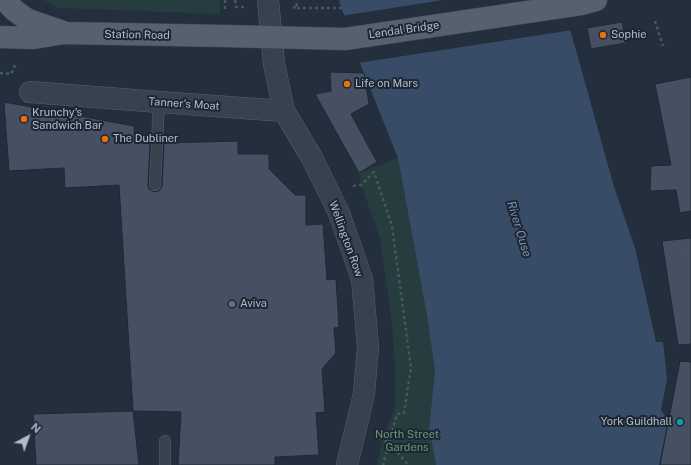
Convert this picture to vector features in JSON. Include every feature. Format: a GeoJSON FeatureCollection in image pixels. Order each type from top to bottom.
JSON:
{"type":"FeatureCollection","features":[{"type":"Feature","properties":{"kind":"main road","name":"Station Road"},"geometry":{"type":"LineString","coordinates":[[5,0],[14,10],[28,20],[64,32]]}},
{"type":"Feature","properties":{"kind":"main road","name":"Lendal Bridge"},"geometry":{"type":"LineString","coordinates":[[210,37],[345,39],[589,2]]}},
{"type":"Feature","properties":{"kind":"main road","name":"Station Road"},"geometry":{"type":"LineString","coordinates":[[0,37],[34,38],[64,32],[210,37]]}},
{"type":"Feature","properties":{"kind":"street"},"geometry":{"type":"LineString","coordinates":[[268,7],[274,64],[284,111]]}},
{"type":"Feature","properties":{"kind":"street","name":"Tanner's Moat"},"geometry":{"type":"LineString","coordinates":[[30,92],[284,111]]}},
{"type":"Feature","properties":{"kind":"street","name":"Wellington Row"},"geometry":{"type":"LineString","coordinates":[[284,111],[312,158],[339,213],[362,279],[368,355],[364,394],[347,465]]}},
{"type":"Feature","properties":{"kind":"lane"},"geometry":{"type":"LineString","coordinates":[[155,185],[159,102]]}},
{"type":"Feature","properties":{"kind":"lane"},"geometry":{"type":"LineString","coordinates":[[165,441],[165,465]]}},
{"type":"Feature","properties":{"kind":"path"},"geometry":{"type":"LineString","coordinates":[[297,8],[342,8]]}},
{"type":"Feature","properties":{"kind":"path"},"geometry":{"type":"LineString","coordinates":[[655,21],[663,46]]}},
{"type":"Feature","properties":{"kind":"path"},"geometry":{"type":"LineString","coordinates":[[361,185],[374,172],[392,226],[411,368],[404,413],[397,414],[383,465]]}},
{"type":"Feature","properties":{"kind":"path"},"geometry":{"type":"LineString","coordinates":[[680,250],[691,249]]}},
{"type":"Feature","properties":{"kind":"path"},"geometry":{"type":"LineString","coordinates":[[383,439],[390,443],[408,465]]}},
{"type":"Feature","properties":{"kind":"green space"},"geometry":{"type":"Polygon","coordinates":[[[44,0],[220,0],[220,14],[58,8],[44,0]]]}},
{"type":"Feature","properties":{"kind":"green space","name":"North Street Gardens"},"geometry":{"type":"Polygon","coordinates":[[[398,158],[427,316],[435,371],[429,428],[436,465],[377,465],[383,439],[395,408],[395,365],[392,323],[380,238],[361,185],[359,173],[398,158]]]}},
{"type":"Feature","properties":{"kind":"water","name":"River Ouse"},"geometry":{"type":"Polygon","coordinates":[[[339,0],[562,0],[614,187],[635,248],[656,342],[663,342],[667,379],[661,410],[668,420],[659,465],[436,465],[429,428],[435,371],[427,316],[398,158],[360,63],[339,0]]]}},
{"type":"Feature","properties":{"kind":"pier"},"geometry":{"type":"Polygon","coordinates":[[[443,0],[564,0],[573,30],[358,63],[341,16],[443,0]]]}},
{"type":"Feature","properties":{"kind":"building"},"geometry":{"type":"Polygon","coordinates":[[[622,22],[626,43],[591,49],[587,28],[622,22]]]}},
{"type":"Feature","properties":{"kind":"building"},"geometry":{"type":"Polygon","coordinates":[[[330,72],[364,73],[369,104],[351,114],[377,162],[359,173],[315,94],[331,91],[330,72]]]}},
{"type":"Feature","properties":{"kind":"building"},"geometry":{"type":"Polygon","coordinates":[[[691,77],[691,211],[680,213],[676,190],[650,191],[651,166],[671,165],[655,84],[691,77]]]}},
{"type":"Feature","properties":{"kind":"building","name":"Aviva"},"geometry":{"type":"Polygon","coordinates":[[[4,102],[134,126],[135,143],[150,143],[148,185],[149,189],[154,192],[159,191],[162,186],[164,143],[238,141],[238,154],[269,154],[269,169],[295,195],[306,195],[306,225],[323,224],[327,280],[336,279],[339,327],[334,328],[336,353],[322,369],[325,412],[316,413],[319,455],[275,457],[275,465],[178,465],[181,412],[133,411],[119,185],[65,188],[64,168],[9,171],[4,102]]]}},
{"type":"Feature","properties":{"kind":"building"},"geometry":{"type":"Polygon","coordinates":[[[691,238],[691,344],[678,345],[662,241],[691,238]]]}},
{"type":"Feature","properties":{"kind":"building","name":"York Guildhall"},"geometry":{"type":"Polygon","coordinates":[[[680,361],[691,362],[691,465],[660,465],[680,361]]]}},
{"type":"Feature","properties":{"kind":"building"},"geometry":{"type":"Polygon","coordinates":[[[133,411],[139,465],[36,465],[33,414],[133,411]]]}},
{"type":"Feature","properties":{"kind":"place","name":"Sophie"},"geometry":{"type":"Point","coordinates":[603,35]}},
{"type":"Feature","properties":{"kind":"place","name":"Life on Mars"},"geometry":{"type":"Point","coordinates":[347,84]}},
{"type":"Feature","properties":{"kind":"place","name":"Krunchy's Sandwich Bar"},"geometry":{"type":"Point","coordinates":[24,119]}},
{"type":"Feature","properties":{"kind":"place","name":"The Dubliner"},"geometry":{"type":"Point","coordinates":[105,139]}},
{"type":"Feature","properties":{"kind":"place","name":"Aviva"},"geometry":{"type":"Point","coordinates":[232,304]}},
{"type":"Feature","properties":{"kind":"place","name":"York Guildhall"},"geometry":{"type":"Point","coordinates":[680,422]}}]}
